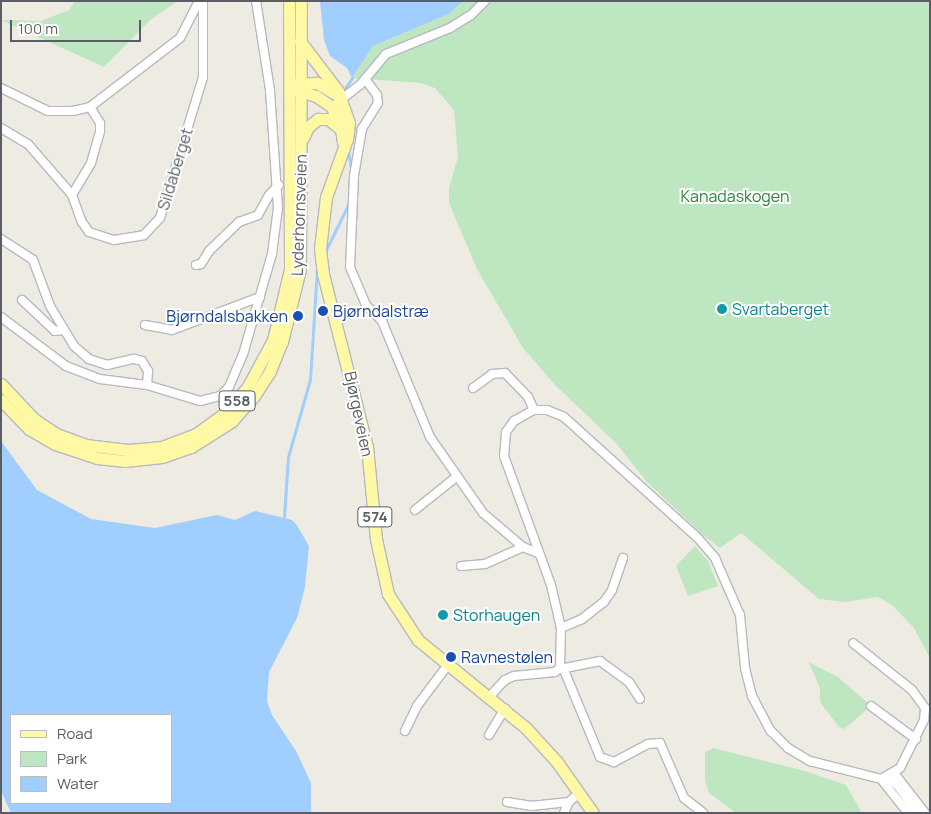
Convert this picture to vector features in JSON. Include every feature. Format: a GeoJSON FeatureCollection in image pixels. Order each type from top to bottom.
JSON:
{"type":"FeatureCollection","features":[{"type":"Feature","properties":{"kind":"main road","name":"Lyderhornsveien"},"geometry":{"type":"LineString","coordinates":[[1,384],[27,412],[50,430],[79,443],[114,450],[145,450],[180,441],[211,425],[236,402],[266,356],[288,285],[292,227],[289,1]]}},
{"type":"Feature","properties":{"kind":"main road","name":"Lyderhornsveien"},"geometry":{"type":"LineString","coordinates":[[1,400],[18,420],[41,437],[69,450],[112,460],[141,460],[178,452],[205,440],[232,421],[262,385],[276,359],[288,323],[301,250],[301,1]]}},
{"type":"Feature","properties":{"kind":"main road","name":"Bjørgeveien"},"geometry":{"type":"LineString","coordinates":[[300,41],[349,123],[344,146],[322,211],[321,256],[367,446],[380,565],[388,594],[402,621],[418,640],[447,666],[505,708],[544,746],[593,813]]}},
{"type":"Feature","properties":{"kind":"main road"},"geometry":{"type":"LineString","coordinates":[[289,87],[322,85],[337,103]]}},
{"type":"Feature","properties":{"kind":"main road","name":"Bjørgeveien"},"geometry":{"type":"LineString","coordinates":[[337,103],[344,146]]}},
{"type":"Feature","properties":{"kind":"main road"},"geometry":{"type":"LineString","coordinates":[[302,142],[308,127],[318,119],[328,119],[342,130]]}},
{"type":"Feature","properties":{"kind":"street","name":"Sildaberget"},"geometry":{"type":"LineString","coordinates":[[1,88],[48,110],[73,111],[90,107],[180,38],[201,1]]}},
{"type":"Feature","properties":{"kind":"street","name":"Sildaberget"},"geometry":{"type":"LineString","coordinates":[[1,128],[28,144],[72,195],[82,222],[89,232],[101,237],[132,240],[144,235],[160,218],[203,77],[201,1]]}},
{"type":"Feature","properties":{"kind":"street"},"geometry":{"type":"LineString","coordinates":[[1,316],[66,366],[100,379],[147,386],[200,401],[220,396],[236,377],[276,235],[279,185],[266,50],[256,1]]}},
{"type":"Feature","properties":{"kind":"street"},"geometry":{"type":"LineString","coordinates":[[337,103],[365,79],[386,54],[450,28],[485,1]]}},
{"type":"Feature","properties":{"kind":"street"},"geometry":{"type":"LineString","coordinates":[[365,79],[377,95],[378,103],[362,129],[354,176],[350,266],[366,305],[382,322],[430,437],[456,477],[483,512],[523,547],[538,553]]}},
{"type":"Feature","properties":{"kind":"street"},"geometry":{"type":"LineString","coordinates":[[72,195],[91,163],[100,131],[100,123],[90,107]]}},
{"type":"Feature","properties":{"kind":"street"},"geometry":{"type":"LineString","coordinates":[[196,265],[201,264],[209,252],[239,222],[258,215],[269,195],[279,185]]}},
{"type":"Feature","properties":{"kind":"street"},"geometry":{"type":"LineString","coordinates":[[1,239],[33,260],[63,330],[74,346],[89,358],[107,365],[134,358],[142,360],[148,371],[147,386]]}},
{"type":"Feature","properties":{"kind":"street"},"geometry":{"type":"LineString","coordinates":[[145,326],[172,330],[260,297]]}},
{"type":"Feature","properties":{"kind":"street"},"geometry":{"type":"LineString","coordinates":[[22,300],[55,331],[63,330]]}},
{"type":"Feature","properties":{"kind":"street"},"geometry":{"type":"LineString","coordinates":[[473,388],[492,374],[505,374],[528,397],[534,410]]}},
{"type":"Feature","properties":{"kind":"street"},"geometry":{"type":"LineString","coordinates":[[703,813],[684,798],[660,743],[648,744],[614,762],[600,758],[562,669],[561,628],[551,585],[504,456],[503,445],[514,421],[534,410],[547,410],[564,417],[697,536],[715,558],[740,615],[745,668],[752,696],[771,731],[788,748],[810,761],[887,776],[898,786],[917,813]]}},
{"type":"Feature","properties":{"kind":"street"},"geometry":{"type":"LineString","coordinates":[[415,510],[456,477]]}},
{"type":"Feature","properties":{"kind":"street"},"geometry":{"type":"LineString","coordinates":[[461,566],[485,564],[523,547]]}},
{"type":"Feature","properties":{"kind":"street"},"geometry":{"type":"LineString","coordinates":[[561,628],[582,619],[604,602],[612,590],[623,558]]}},
{"type":"Feature","properties":{"kind":"street"},"geometry":{"type":"LineString","coordinates":[[852,643],[922,701],[924,720],[916,739],[887,776]]}},
{"type":"Feature","properties":{"kind":"street"},"geometry":{"type":"LineString","coordinates":[[489,697],[505,680],[514,676],[555,672],[591,660],[600,661],[629,682],[640,699]]}},
{"type":"Feature","properties":{"kind":"street"},"geometry":{"type":"LineString","coordinates":[[405,731],[417,706],[447,666]]}},
{"type":"Feature","properties":{"kind":"street"},"geometry":{"type":"LineString","coordinates":[[871,706],[916,739]]}},
{"type":"Feature","properties":{"kind":"street"},"geometry":{"type":"LineString","coordinates":[[489,735],[505,708]]}},
{"type":"Feature","properties":{"kind":"street"},"geometry":{"type":"LineString","coordinates":[[887,776],[908,813]]}},
{"type":"Feature","properties":{"kind":"street"},"geometry":{"type":"LineString","coordinates":[[887,776],[925,813]]}},
{"type":"Feature","properties":{"kind":"street"},"geometry":{"type":"LineString","coordinates":[[564,813],[568,802],[579,793]]}},
{"type":"Feature","properties":{"kind":"street"},"geometry":{"type":"LineString","coordinates":[[506,802],[540,806],[568,802]]}},
{"type":"Feature","properties":{"kind":"green space"},"geometry":{"type":"Polygon","coordinates":[[[75,1],[178,1],[150,20],[104,67],[1,20],[41,21],[69,10],[75,1]]]}},
{"type":"Feature","properties":{"kind":"green space","name":"Kanadaskogen"},"geometry":{"type":"Polygon","coordinates":[[[463,1],[930,1],[930,658],[914,628],[892,605],[878,597],[845,602],[819,599],[741,533],[720,548],[703,535],[647,482],[616,443],[555,385],[523,348],[477,269],[449,203],[449,188],[458,157],[454,110],[435,88],[421,83],[352,78],[373,46],[449,14],[463,1]]]}},
{"type":"Feature","properties":{"kind":"green space"},"geometry":{"type":"Polygon","coordinates":[[[695,546],[708,561],[718,586],[688,596],[676,566],[695,546]]]}},
{"type":"Feature","properties":{"kind":"green space"},"geometry":{"type":"Polygon","coordinates":[[[809,662],[838,677],[871,706],[844,729],[839,727],[820,702],[820,689],[809,662]]]}},
{"type":"Feature","properties":{"kind":"green space"},"geometry":{"type":"Polygon","coordinates":[[[713,748],[805,771],[846,785],[862,813],[736,813],[709,793],[705,781],[705,752],[713,748]]]}},
{"type":"Feature","properties":{"kind":"water"},"geometry":{"type":"Polygon","coordinates":[[[320,1],[463,1],[449,14],[373,46],[352,78],[347,68],[330,56],[324,40],[320,1]]]}},
{"type":"Feature","properties":{"kind":"water"},"geometry":{"type":"Polygon","coordinates":[[[1,441],[37,490],[91,519],[155,528],[217,515],[235,520],[255,511],[292,520],[309,546],[305,587],[297,618],[269,672],[267,701],[272,715],[296,751],[311,783],[311,813],[11,813],[1,791],[1,441]]]}},
{"type":"Feature","properties":{"kind":"waterway"},"geometry":{"type":"LineString","coordinates":[[342,93],[352,78]]}},
{"type":"Feature","properties":{"kind":"waterway"},"geometry":{"type":"LineString","coordinates":[[348,148],[352,170]]}},
{"type":"Feature","properties":{"kind":"waterway"},"geometry":{"type":"LineString","coordinates":[[325,252],[350,201]]}},
{"type":"Feature","properties":{"kind":"waterway"},"geometry":{"type":"LineString","coordinates":[[284,517],[288,457],[310,380],[317,268]]}},
{"type":"Feature","properties":{"kind":"place","name":"Svartaberget"},"geometry":{"type":"Point","coordinates":[722,309]}},
{"type":"Feature","properties":{"kind":"place","name":"Bjørndalstræ"},"geometry":{"type":"Point","coordinates":[323,311]}},
{"type":"Feature","properties":{"kind":"place","name":"Bjørndalsbakken"},"geometry":{"type":"Point","coordinates":[298,316]}},
{"type":"Feature","properties":{"kind":"place","name":"Storhaugen"},"geometry":{"type":"Point","coordinates":[443,615]}},
{"type":"Feature","properties":{"kind":"place","name":"Ravnestølen"},"geometry":{"type":"Point","coordinates":[451,657]}}]}
